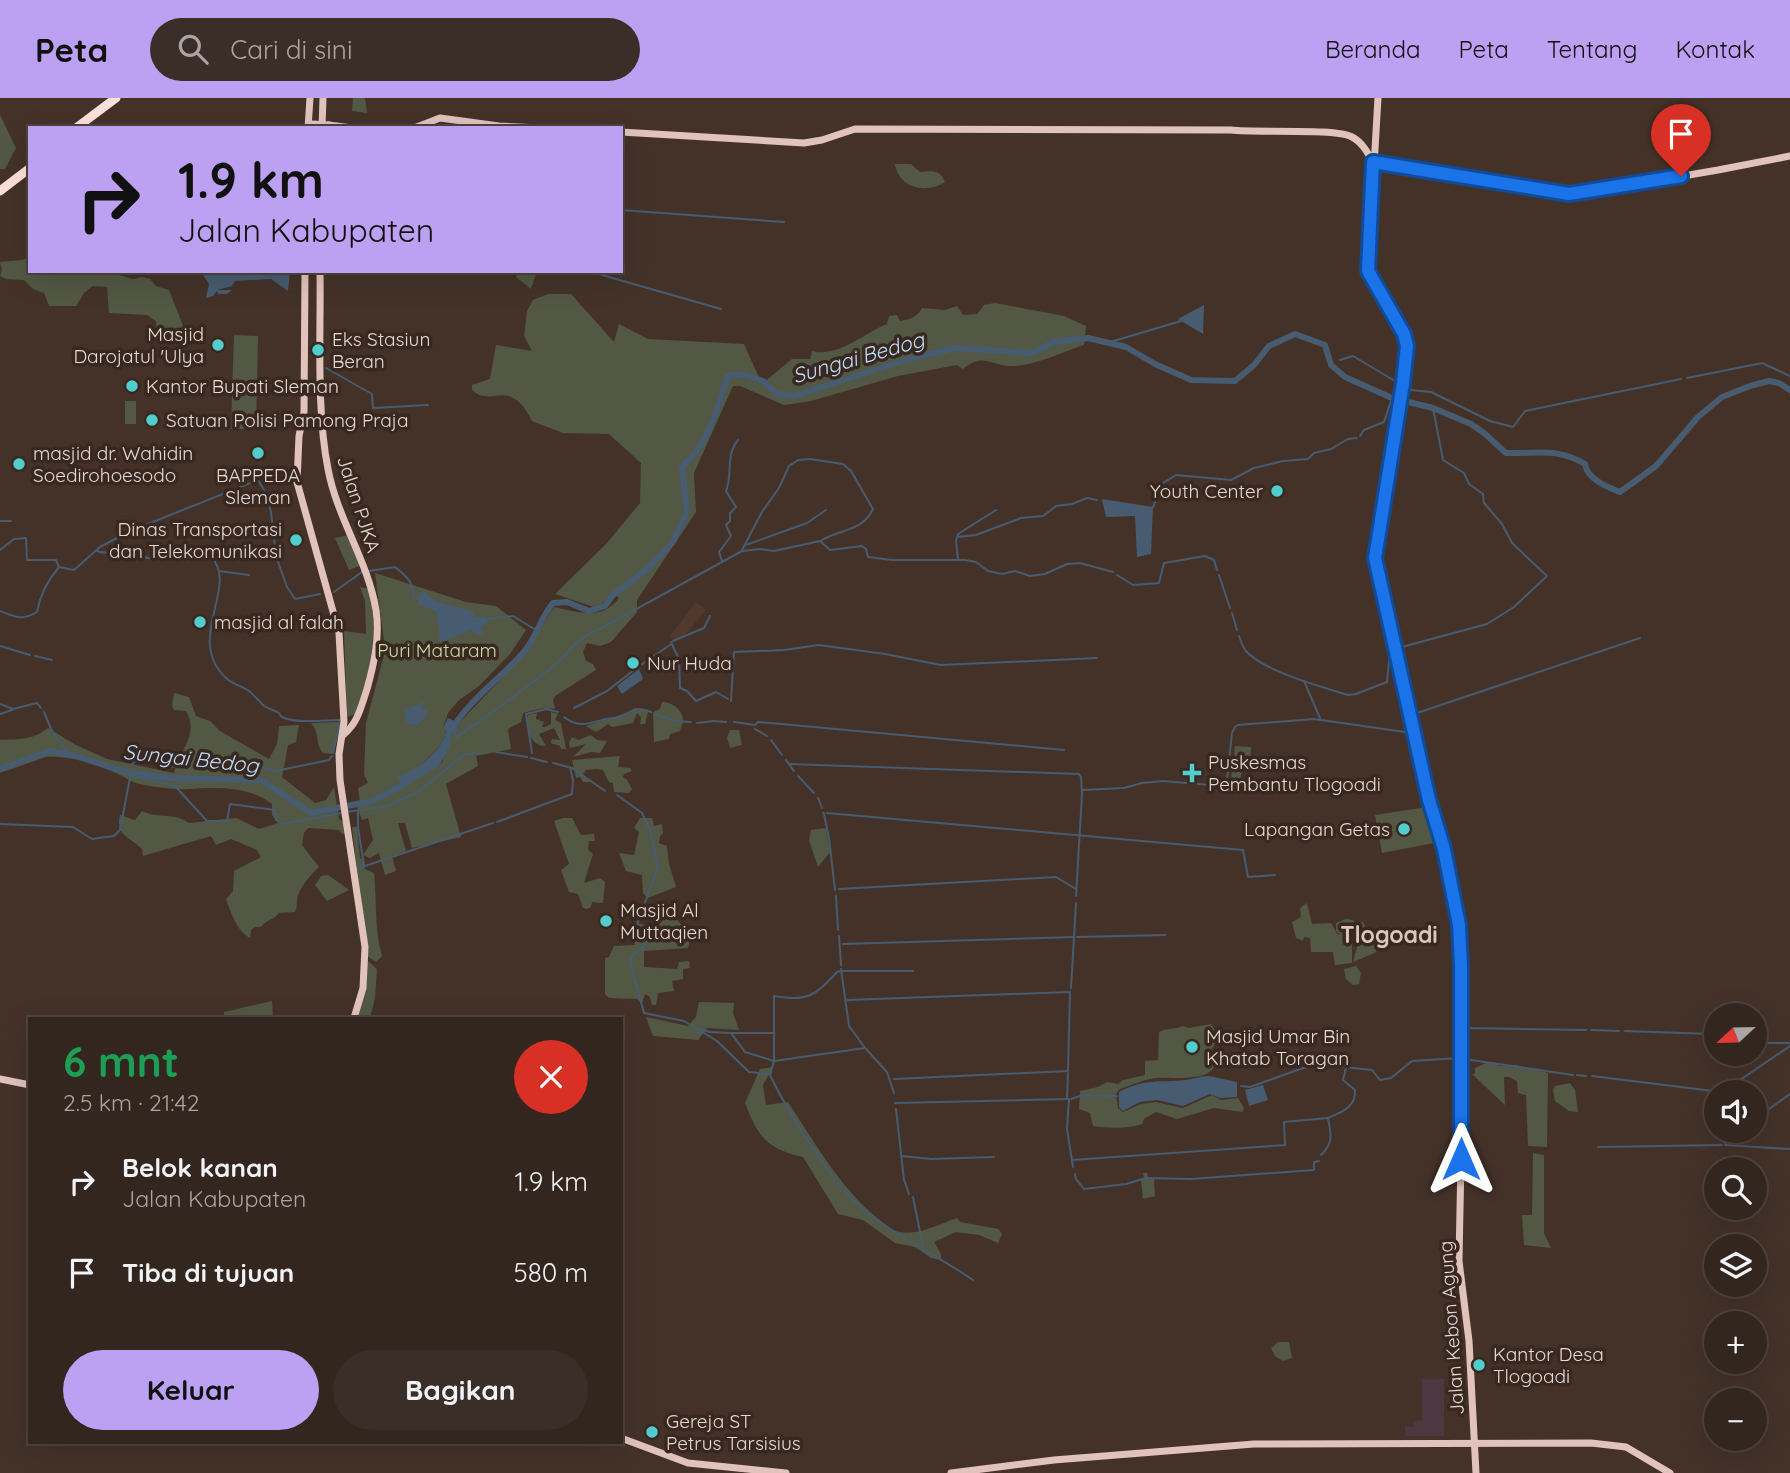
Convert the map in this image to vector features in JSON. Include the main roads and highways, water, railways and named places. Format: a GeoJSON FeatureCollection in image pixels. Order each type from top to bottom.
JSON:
{"type":"FeatureCollection","features":[{"type":"Feature","properties":{"kind":"highway"},"geometry":{"type":"LineString","coordinates":[[79,126],[116,98]]}},
{"type":"Feature","properties":{"kind":"highway"},"geometry":{"type":"LineString","coordinates":[[88,126],[123,98]]}},
{"type":"Feature","properties":{"kind":"highway"},"geometry":{"type":"LineString","coordinates":[[0,185],[28,164]]}},
{"type":"Feature","properties":{"kind":"highway"},"geometry":{"type":"LineString","coordinates":[[0,191],[28,170]]}},
{"type":"Feature","properties":{"kind":"main road"},"geometry":{"type":"LineString","coordinates":[[310,98],[310,125],[326,126],[323,98]]}},
{"type":"Feature","properties":{"kind":"main road","name":"Jalan Kebon Agung"},"geometry":{"type":"LineString","coordinates":[[1378,98],[1368,271],[1406,343],[1403,383],[1375,558],[1429,800],[1444,849],[1459,925],[1459,1261],[1469,1341],[1476,1473]]}},
{"type":"Feature","properties":{"kind":"main road"},"geometry":{"type":"LineString","coordinates":[[419,126],[440,118],[499,126]]}},
{"type":"Feature","properties":{"kind":"main road"},"geometry":{"type":"LineString","coordinates":[[623,132],[810,142],[855,129],[1320,132],[1354,138],[1373,162],[1556,193],[1578,194],[1790,156]]}},
{"type":"Feature","properties":{"kind":"main road"},"geometry":{"type":"LineString","coordinates":[[305,273],[304,412],[299,436],[297,482],[301,505],[339,633],[343,670],[340,780],[365,947],[365,976],[354,1017]]}},
{"type":"Feature","properties":{"kind":"main road","name":"Jalan PJKA"},"geometry":{"type":"LineString","coordinates":[[320,273],[327,462],[349,535],[371,589],[376,611],[375,659],[355,724],[343,735]]}},
{"type":"Feature","properties":{"kind":"main road"},"geometry":{"type":"LineString","coordinates":[[0,1079],[28,1085]]}},
{"type":"Feature","properties":{"kind":"main road"},"geometry":{"type":"LineString","coordinates":[[623,1439],[688,1463],[786,1473]]}},
{"type":"Feature","properties":{"kind":"main road"},"geometry":{"type":"LineString","coordinates":[[951,1473],[1105,1456],[1254,1444],[1591,1443],[1620,1445],[1632,1449],[1670,1473]]}},
{"type":"Feature","properties":{"kind":"water"},"geometry":{"type":"Polygon","coordinates":[[[290,273],[288,291],[271,279],[235,281],[232,286],[217,290],[232,290],[227,294],[218,294],[217,291],[206,298],[209,284],[203,275],[290,273]]]}},
{"type":"Feature","properties":{"kind":"water"},"geometry":{"type":"Polygon","coordinates":[[[1204,305],[1203,334],[1178,319],[1204,305]]]}},
{"type":"Feature","properties":{"kind":"water"},"geometry":{"type":"Polygon","coordinates":[[[1102,499],[1153,507],[1151,554],[1137,557],[1135,516],[1106,517],[1102,499]]]}},
{"type":"Feature","properties":{"kind":"water"},"geometry":{"type":"Polygon","coordinates":[[[424,591],[435,601],[473,612],[474,618],[484,616],[489,619],[481,627],[484,633],[477,635],[472,630],[440,642],[437,612],[418,604],[420,592],[424,591]]]}},
{"type":"Feature","properties":{"kind":"water"},"geometry":{"type":"Polygon","coordinates":[[[639,669],[643,679],[622,694],[617,686],[639,669]]]}},
{"type":"Feature","properties":{"kind":"water"},"geometry":{"type":"Polygon","coordinates":[[[423,702],[426,705],[422,705],[422,709],[426,710],[427,707],[428,710],[424,719],[417,725],[408,724],[405,710],[423,702]]]}},
{"type":"Feature","properties":{"kind":"water"},"geometry":{"type":"Polygon","coordinates":[[[448,718],[459,723],[458,730],[452,734],[449,749],[438,767],[403,787],[397,777],[412,770],[433,754],[443,740],[446,732],[443,728],[448,718]]]}},
{"type":"Feature","properties":{"kind":"water"},"geometry":{"type":"Polygon","coordinates":[[[1209,1076],[1237,1082],[1237,1097],[1220,1098],[1210,1094],[1183,1106],[1157,1100],[1140,1102],[1123,1111],[1119,1107],[1119,1092],[1137,1085],[1209,1076]]]}},
{"type":"Feature","properties":{"kind":"water"},"geometry":{"type":"Polygon","coordinates":[[[1263,1085],[1268,1100],[1249,1106],[1245,1090],[1263,1085]]]}},
{"type":"Feature","properties":{"kind":"waterway"},"geometry":{"type":"LineString","coordinates":[[623,210],[784,222]]}},
{"type":"Feature","properties":{"kind":"waterway"},"geometry":{"type":"LineString","coordinates":[[595,273],[721,309]]}},
{"type":"Feature","properties":{"kind":"waterway"},"geometry":{"type":"LineString","coordinates":[[1107,343],[1181,321]]}},
{"type":"Feature","properties":{"kind":"waterway","name":"Sungai Bedog"},"geometry":{"type":"LineString","coordinates":[[452,729],[467,708],[527,648],[553,603],[567,602],[589,611],[605,606],[613,595],[647,569],[673,542],[687,513],[682,467],[705,437],[716,414],[727,377],[732,375],[746,375],[763,381],[777,394],[794,396],[909,359],[955,348],[1033,353],[1054,342],[1088,338],[1126,347],[1191,380],[1235,381],[1254,365],[1269,346],[1295,334],[1325,345],[1331,365],[1345,377],[1392,398],[1433,408],[1471,424],[1506,453],[1547,452],[1575,459],[1585,464],[1589,474],[1598,482],[1620,492],[1656,466],[1698,417],[1722,397],[1769,381],[1779,383],[1790,390]]}},
{"type":"Feature","properties":{"kind":"waterway"},"geometry":{"type":"LineString","coordinates":[[1340,360],[1353,356],[1400,384]]}},
{"type":"Feature","properties":{"kind":"waterway"},"geometry":{"type":"LineString","coordinates":[[1687,378],[1762,363],[1790,376]]}},
{"type":"Feature","properties":{"kind":"waterway"},"geometry":{"type":"LineString","coordinates":[[326,368],[372,394],[373,408],[428,405]]}},
{"type":"Feature","properties":{"kind":"waterway"},"geometry":{"type":"LineString","coordinates":[[1405,387],[1431,392],[1490,421],[1513,427],[1525,411],[1681,379]]}},
{"type":"Feature","properties":{"kind":"waterway"},"geometry":{"type":"LineString","coordinates":[[1360,436],[1364,430],[1384,422],[1392,398]]}},
{"type":"Feature","properties":{"kind":"waterway"},"geometry":{"type":"LineString","coordinates":[[1398,648],[1487,624],[1514,607],[1547,576],[1512,543],[1502,524],[1484,503],[1483,494],[1469,484],[1464,473],[1443,460],[1433,408]]}},
{"type":"Feature","properties":{"kind":"waterway"},"geometry":{"type":"LineString","coordinates":[[1153,507],[1163,483],[1176,475],[1231,480],[1254,468],[1283,461],[1308,459],[1314,453],[1357,438]]}},
{"type":"Feature","properties":{"kind":"waterway"},"geometry":{"type":"LineString","coordinates":[[722,561],[719,552],[731,536],[726,525],[730,521],[730,513],[736,507],[726,491],[730,459],[738,440]]}},
{"type":"Feature","properties":{"kind":"waterway"},"geometry":{"type":"LineString","coordinates":[[742,550],[789,466],[798,460],[843,464],[851,471],[873,509],[857,526],[822,540]]}},
{"type":"Feature","properties":{"kind":"waterway"},"geometry":{"type":"LineString","coordinates":[[0,611],[19,617],[32,615],[37,612],[45,588],[59,567],[74,570],[100,547],[130,531],[258,480],[266,493],[276,556],[287,587],[295,599],[320,594]]}},
{"type":"Feature","properties":{"kind":"waterway"},"geometry":{"type":"LineString","coordinates":[[957,537],[976,535],[1021,518],[1043,516],[1056,506],[1087,498],[1097,500]]}},
{"type":"Feature","properties":{"kind":"waterway"},"geometry":{"type":"LineString","coordinates":[[746,545],[807,523],[826,510]]}},
{"type":"Feature","properties":{"kind":"waterway"},"geometry":{"type":"LineString","coordinates":[[958,559],[958,534],[996,510]]}},
{"type":"Feature","properties":{"kind":"waterway"},"geometry":{"type":"LineString","coordinates":[[0,521],[11,521]]}},
{"type":"Feature","properties":{"kind":"waterway"},"geometry":{"type":"LineString","coordinates":[[0,550],[14,539],[26,538],[27,560],[56,560],[59,567]]}},
{"type":"Feature","properties":{"kind":"waterway"},"geometry":{"type":"LineString","coordinates":[[453,731],[457,737],[504,704],[550,669],[583,638],[742,551],[774,551],[820,541],[830,550],[862,546],[868,557],[892,560],[965,560],[976,562],[988,571],[1002,574],[1015,571],[1030,576],[1045,574],[1067,564],[1080,563],[1113,572]]}},
{"type":"Feature","properties":{"kind":"waterway"},"geometry":{"type":"LineString","coordinates":[[97,551],[129,553],[145,558],[179,550],[207,554],[218,569],[220,583],[210,630],[210,647],[214,663],[226,678],[249,691],[264,706],[279,713],[281,717],[302,721],[341,720]]}},
{"type":"Feature","properties":{"kind":"waterway"},"geometry":{"type":"LineString","coordinates":[[1117,575],[1133,585],[1159,583],[1164,563],[1205,556],[1214,560],[1217,570]]}},
{"type":"Feature","properties":{"kind":"waterway"},"geometry":{"type":"LineString","coordinates":[[369,571],[395,567],[408,579],[413,595],[418,598]]}},
{"type":"Feature","properties":{"kind":"waterway"},"geometry":{"type":"LineString","coordinates":[[219,571],[249,575]]}},
{"type":"Feature","properties":{"kind":"waterway"},"geometry":{"type":"LineString","coordinates":[[334,592],[362,572]]}},
{"type":"Feature","properties":{"kind":"waterway"},"geometry":{"type":"LineString","coordinates":[[1219,575],[1230,608]]}},
{"type":"Feature","properties":{"kind":"waterway"},"geometry":{"type":"LineString","coordinates":[[1232,613],[1237,630]]}},
{"type":"Feature","properties":{"kind":"waterway"},"geometry":{"type":"LineString","coordinates":[[488,619],[513,616],[536,630]]}},
{"type":"Feature","properties":{"kind":"waterway"},"geometry":{"type":"LineString","coordinates":[[673,641],[704,628],[710,616]]}},
{"type":"Feature","properties":{"kind":"waterway"},"geometry":{"type":"LineString","coordinates":[[1239,636],[1246,651],[1265,665],[1294,678],[1348,695],[1387,682],[1392,649]]}},
{"type":"Feature","properties":{"kind":"waterway"},"geometry":{"type":"LineString","coordinates":[[1414,714],[1640,638]]}},
{"type":"Feature","properties":{"kind":"waterway"},"geometry":{"type":"LineString","coordinates":[[671,642],[679,659],[680,688],[696,701],[716,692],[728,699]]}},
{"type":"Feature","properties":{"kind":"waterway"},"geometry":{"type":"LineString","coordinates":[[642,664],[670,645]]}},
{"type":"Feature","properties":{"kind":"waterway"},"geometry":{"type":"LineString","coordinates":[[731,701],[734,652],[784,650],[819,645],[941,665],[1097,658]]}},
{"type":"Feature","properties":{"kind":"waterway"},"geometry":{"type":"LineString","coordinates":[[0,646],[30,655]]}},
{"type":"Feature","properties":{"kind":"waterway"},"geometry":{"type":"LineString","coordinates":[[35,656],[52,660]]}},
{"type":"Feature","properties":{"kind":"waterway"},"geometry":{"type":"LineString","coordinates":[[574,708],[607,691],[638,667]]}},
{"type":"Feature","properties":{"kind":"waterway"},"geometry":{"type":"LineString","coordinates":[[1304,681],[1320,718]]}},
{"type":"Feature","properties":{"kind":"waterway"},"geometry":{"type":"LineString","coordinates":[[0,704],[13,709],[37,703],[41,708]]}},
{"type":"Feature","properties":{"kind":"waterway"},"geometry":{"type":"LineString","coordinates":[[532,753],[526,714],[546,709],[558,712]]}},
{"type":"Feature","properties":{"kind":"waterway"},"geometry":{"type":"LineString","coordinates":[[564,717],[574,723],[583,724],[617,718],[638,709],[651,712]]}},
{"type":"Feature","properties":{"kind":"waterway"},"geometry":{"type":"LineString","coordinates":[[0,714],[12,710]]}},
{"type":"Feature","properties":{"kind":"waterway"},"geometry":{"type":"LineString","coordinates":[[44,712],[51,729],[69,755]]}},
{"type":"Feature","properties":{"kind":"waterway"},"geometry":{"type":"LineString","coordinates":[[655,714],[675,721],[691,722]]}},
{"type":"Feature","properties":{"kind":"waterway"},"geometry":{"type":"LineString","coordinates":[[333,752],[341,719]]}},
{"type":"Feature","properties":{"kind":"waterway"},"geometry":{"type":"LineString","coordinates":[[1223,782],[1227,780],[1232,733],[1238,725],[1314,719],[1412,733]]}},
{"type":"Feature","properties":{"kind":"waterway"},"geometry":{"type":"LineString","coordinates":[[697,723],[726,722]]}},
{"type":"Feature","properties":{"kind":"waterway"},"geometry":{"type":"LineString","coordinates":[[734,722],[1064,750]]}},
{"type":"Feature","properties":{"kind":"waterway"},"geometry":{"type":"LineString","coordinates":[[755,729],[767,736]]}},
{"type":"Feature","properties":{"kind":"waterway"},"geometry":{"type":"LineString","coordinates":[[771,740],[782,755]]}},
{"type":"Feature","properties":{"kind":"waterway","name":"Sungai Bedog"},"geometry":{"type":"LineString","coordinates":[[0,769],[50,751],[76,756],[129,773],[172,778],[261,780],[311,813],[372,801],[409,782]]}},
{"type":"Feature","properties":{"kind":"waterway"},"geometry":{"type":"LineString","coordinates":[[346,812],[388,806],[418,792],[465,754],[485,752]]}},
{"type":"Feature","properties":{"kind":"waterway"},"geometry":{"type":"LineString","coordinates":[[496,752],[527,757]]}},
{"type":"Feature","properties":{"kind":"waterway"},"geometry":{"type":"LineString","coordinates":[[134,766],[132,763],[142,759],[174,767],[206,760],[253,765],[276,771],[329,760],[332,756]]}},
{"type":"Feature","properties":{"kind":"waterway"},"geometry":{"type":"LineString","coordinates":[[531,758],[547,762]]}},
{"type":"Feature","properties":{"kind":"waterway"},"geometry":{"type":"LineString","coordinates":[[786,760],[794,771]]}},
{"type":"Feature","properties":{"kind":"waterway"},"geometry":{"type":"LineString","coordinates":[[553,763],[568,767]]}},
{"type":"Feature","properties":{"kind":"waterway"},"geometry":{"type":"LineString","coordinates":[[789,764],[1079,774],[1082,794],[1076,896]]}},
{"type":"Feature","properties":{"kind":"waterway"},"geometry":{"type":"LineString","coordinates":[[497,822],[572,794],[570,767]]}},
{"type":"Feature","properties":{"kind":"waterway"},"geometry":{"type":"LineString","coordinates":[[572,768],[605,791]]}},
{"type":"Feature","properties":{"kind":"waterway"},"geometry":{"type":"LineString","coordinates":[[133,776],[175,786],[207,821],[227,821],[230,804],[275,810],[276,820],[283,824],[341,813]]}},
{"type":"Feature","properties":{"kind":"waterway"},"geometry":{"type":"LineString","coordinates":[[798,776],[814,793]]}},
{"type":"Feature","properties":{"kind":"waterway"},"geometry":{"type":"LineString","coordinates":[[0,824],[73,827],[92,839],[114,836],[120,830],[130,778]]}},
{"type":"Feature","properties":{"kind":"waterway"},"geometry":{"type":"LineString","coordinates":[[1083,790],[1124,788],[1163,781],[1222,786]]}},
{"type":"Feature","properties":{"kind":"waterway"},"geometry":{"type":"LineString","coordinates":[[617,795],[642,813],[650,830],[658,867],[635,930],[645,939],[646,944],[632,956],[630,962],[644,1013],[684,1021],[717,1041],[749,1072],[769,1074]]}},
{"type":"Feature","properties":{"kind":"waterway"},"geometry":{"type":"LineString","coordinates":[[818,798],[822,808]]}},
{"type":"Feature","properties":{"kind":"waterway"},"geometry":{"type":"LineString","coordinates":[[358,812],[364,865]]}},
{"type":"Feature","properties":{"kind":"waterway"},"geometry":{"type":"LineString","coordinates":[[827,813],[1243,850],[1248,877],[1275,875]]}},
{"type":"Feature","properties":{"kind":"waterway"},"geometry":{"type":"LineString","coordinates":[[824,814],[835,890]]}},
{"type":"Feature","properties":{"kind":"waterway"},"geometry":{"type":"LineString","coordinates":[[356,869],[493,823]]}},
{"type":"Feature","properties":{"kind":"waterway"},"geometry":{"type":"LineString","coordinates":[[839,889],[1056,877],[1076,889]]}},
{"type":"Feature","properties":{"kind":"waterway"},"geometry":{"type":"LineString","coordinates":[[836,896],[838,930]]}},
{"type":"Feature","properties":{"kind":"waterway"},"geometry":{"type":"LineString","coordinates":[[1071,988],[1076,903]]}},
{"type":"Feature","properties":{"kind":"waterway"},"geometry":{"type":"LineString","coordinates":[[1077,937],[1165,935]]}},
{"type":"Feature","properties":{"kind":"waterway"},"geometry":{"type":"LineString","coordinates":[[839,936],[841,965]]}},
{"type":"Feature","properties":{"kind":"waterway"},"geometry":{"type":"LineString","coordinates":[[843,944],[1074,937]]}},
{"type":"Feature","properties":{"kind":"waterway"},"geometry":{"type":"LineString","coordinates":[[773,1033],[731,1033],[745,1052],[774,1061],[865,1048],[849,1026],[841,969]]}},
{"type":"Feature","properties":{"kind":"waterway"},"geometry":{"type":"LineString","coordinates":[[913,971],[841,971],[810,995],[795,998],[774,996],[774,1061],[770,1075],[811,1145],[849,1196],[887,1227],[973,1280]]}},
{"type":"Feature","properties":{"kind":"waterway"},"geometry":{"type":"LineString","coordinates":[[848,1000],[1070,992]]}},
{"type":"Feature","properties":{"kind":"waterway"},"geometry":{"type":"LineString","coordinates":[[1068,1070],[1070,993]]}},
{"type":"Feature","properties":{"kind":"waterway"},"geometry":{"type":"LineString","coordinates":[[1463,1028],[1586,1030]]}},
{"type":"Feature","properties":{"kind":"waterway"},"geometry":{"type":"LineString","coordinates":[[698,1029],[730,1033]]}},
{"type":"Feature","properties":{"kind":"waterway"},"geometry":{"type":"LineString","coordinates":[[1591,1030],[1619,1031]]}},
{"type":"Feature","properties":{"kind":"waterway"},"geometry":{"type":"LineString","coordinates":[[1625,1031],[1704,1034]]}},
{"type":"Feature","properties":{"kind":"waterway"},"geometry":{"type":"LineString","coordinates":[[1768,1043],[1790,1043]]}},
{"type":"Feature","properties":{"kind":"waterway"},"geometry":{"type":"LineString","coordinates":[[1740,1080],[1790,1046]]}},
{"type":"Feature","properties":{"kind":"waterway"},"geometry":{"type":"LineString","coordinates":[[866,1049],[887,1072],[894,1093]]}},
{"type":"Feature","properties":{"kind":"waterway"},"geometry":{"type":"LineString","coordinates":[[1241,1086],[1250,1087],[1303,1068],[1327,1065],[1372,1070],[1380,1080],[1391,1078],[1412,1061],[1459,1058]]}},
{"type":"Feature","properties":{"kind":"waterway"},"geometry":{"type":"LineString","coordinates":[[1464,1059],[1573,1075]]}},
{"type":"Feature","properties":{"kind":"waterway"},"geometry":{"type":"LineString","coordinates":[[1321,1155],[1331,1138],[1328,1118],[1347,1108],[1355,1096],[1355,1090],[1343,1080],[1346,1068]]}},
{"type":"Feature","properties":{"kind":"waterway"},"geometry":{"type":"LineString","coordinates":[[894,1079],[1068,1071]]}},
{"type":"Feature","properties":{"kind":"waterway"},"geometry":{"type":"LineString","coordinates":[[1067,1099],[1068,1073]]}},
{"type":"Feature","properties":{"kind":"waterway"},"geometry":{"type":"LineString","coordinates":[[1577,1075],[1586,1076]]}},
{"type":"Feature","properties":{"kind":"waterway"},"geometry":{"type":"LineString","coordinates":[[1592,1076],[1704,1090]]}},
{"type":"Feature","properties":{"kind":"waterway"},"geometry":{"type":"LineString","coordinates":[[1767,1110],[1790,1094]]}},
{"type":"Feature","properties":{"kind":"waterway"},"geometry":{"type":"LineString","coordinates":[[1071,1099],[1083,1095],[1117,1096]]}},
{"type":"Feature","properties":{"kind":"waterway"},"geometry":{"type":"LineString","coordinates":[[895,1103],[1067,1099]]}},
{"type":"Feature","properties":{"kind":"waterway"},"geometry":{"type":"LineString","coordinates":[[1069,1099],[1067,1129],[1073,1167]]}},
{"type":"Feature","properties":{"kind":"waterway"},"geometry":{"type":"LineString","coordinates":[[896,1109],[904,1180],[909,1194]]}},
{"type":"Feature","properties":{"kind":"waterway"},"geometry":{"type":"LineString","coordinates":[[1072,1160],[1285,1145],[1284,1122],[1328,1118]]}},
{"type":"Feature","properties":{"kind":"waterway"},"geometry":{"type":"LineString","coordinates":[[1598,1147],[1722,1145]]}},
{"type":"Feature","properties":{"kind":"waterway"},"geometry":{"type":"LineString","coordinates":[[1725,1145],[1790,1149]]}},
{"type":"Feature","properties":{"kind":"waterway"},"geometry":{"type":"LineString","coordinates":[[901,1156],[931,1159],[994,1157]]}},
{"type":"Feature","properties":{"kind":"waterway"},"geometry":{"type":"LineString","coordinates":[[1075,1174],[1084,1189],[1126,1184],[1146,1178],[1191,1179],[1314,1170],[1314,1162],[1319,1161]]}},
{"type":"Feature","properties":{"kind":"waterway"},"geometry":{"type":"LineString","coordinates":[[913,1197],[923,1247]]}},
{"type":"Feature","properties":{"kind":"place","name":"Masjid Darojatul 'Ulya"},"geometry":{"type":"Point","coordinates":[218,345]}},
{"type":"Feature","properties":{"kind":"place","name":"Eks Stasiun Beran"},"geometry":{"type":"Point","coordinates":[318,350]}},
{"type":"Feature","properties":{"kind":"place","name":"Kantor Bupati Sleman"},"geometry":{"type":"Point","coordinates":[132,386]}},
{"type":"Feature","properties":{"kind":"place","name":"Satuan Polisi Pamong Praja"},"geometry":{"type":"Point","coordinates":[152,420]}},
{"type":"Feature","properties":{"kind":"place","name":"BAPPEDA Sleman"},"geometry":{"type":"Point","coordinates":[258,453]}},
{"type":"Feature","properties":{"kind":"place","name":"masjid dr. Wahidin Soedirohoesodo"},"geometry":{"type":"Point","coordinates":[19,464]}},
{"type":"Feature","properties":{"kind":"place","name":"Youth Center"},"geometry":{"type":"Point","coordinates":[1277,491]}},
{"type":"Feature","properties":{"kind":"place","name":"Dinas Transportasi dan Telekomunikasi"},"geometry":{"type":"Point","coordinates":[296,540]}},
{"type":"Feature","properties":{"kind":"place","name":"masjid al falah"},"geometry":{"type":"Point","coordinates":[200,622]}},
{"type":"Feature","properties":{"kind":"place","name":"Nur Huda"},"geometry":{"type":"Point","coordinates":[633,663]}},
{"type":"Feature","properties":{"kind":"place","name":"Puskesmas Pembantu Tlogoadi"},"geometry":{"type":"Point","coordinates":[1192,773]}},
{"type":"Feature","properties":{"kind":"place","name":"Lapangan Getas"},"geometry":{"type":"Point","coordinates":[1404,829]}},
{"type":"Feature","properties":{"kind":"place","name":"Masjid Al Muttaqien"},"geometry":{"type":"Point","coordinates":[606,921]}},
{"type":"Feature","properties":{"kind":"place","name":"Masjid Umar Bin Khatab Toragan"},"geometry":{"type":"Point","coordinates":[1192,1047]}},
{"type":"Feature","properties":{"kind":"place","name":"Kantor Desa Tlogoadi"},"geometry":{"type":"Point","coordinates":[1479,1365]}},
{"type":"Feature","properties":{"kind":"place","name":"Gereja ST Petrus Tarsisius"},"geometry":{"type":"Point","coordinates":[652,1432]}},
{"type":"Feature","properties":{"kind":"district","name":"Tlogoadi"},"geometry":{"type":"Point","coordinates":[1389,934]}},
{"type":"Feature","properties":{"kind":"park label","name":"Puri Mataram"},"geometry":{"type":"Point","coordinates":[437,650]}}]}
